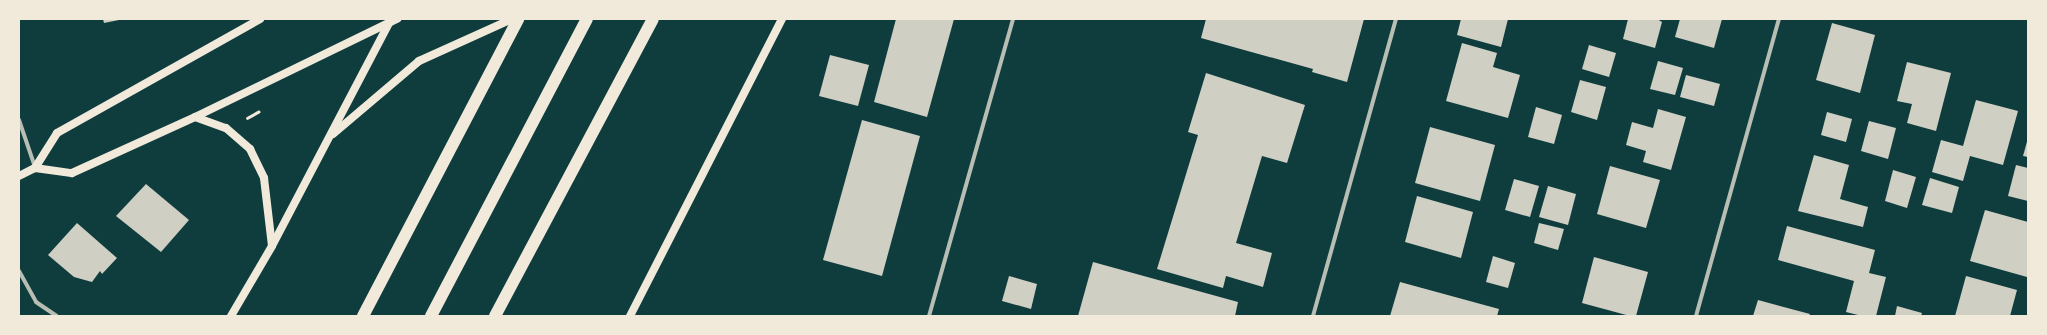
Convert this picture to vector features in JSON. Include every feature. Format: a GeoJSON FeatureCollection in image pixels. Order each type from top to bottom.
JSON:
{"type":"FeatureCollection","features":[{"type":"Feature","properties":{"kind":"highway"},"geometry":{"type":"LineString","coordinates":[[364,316],[473,103],[518,19]]}},
{"type":"Feature","properties":{"kind":"highway"},"geometry":{"type":"LineString","coordinates":[[431,316],[587,19]]}},
{"type":"Feature","properties":{"kind":"highway"},"geometry":{"type":"LineString","coordinates":[[497,314],[620,78],[653,19]]}},
{"type":"Feature","properties":{"kind":"main road"},"geometry":{"type":"LineString","coordinates":[[19,176],[35,168],[57,133],[260,19]]}},
{"type":"Feature","properties":{"kind":"main road"},"geometry":{"type":"LineString","coordinates":[[35,168],[72,173],[195,117],[390,21],[397,19]]}},
{"type":"Feature","properties":{"kind":"main road"},"geometry":{"type":"LineString","coordinates":[[329,138],[419,61],[512,19]]}},
{"type":"Feature","properties":{"kind":"main road"},"geometry":{"type":"LineString","coordinates":[[630,316],[782,19]]}},
{"type":"Feature","properties":{"kind":"main road"},"geometry":{"type":"LineString","coordinates":[[231,316],[272,246],[390,21]]}},
{"type":"Feature","properties":{"kind":"main road"},"geometry":{"type":"LineString","coordinates":[[195,117],[226,128],[250,149],[264,178],[272,246]]}},
{"type":"Feature","properties":{"kind":"street"},"geometry":{"type":"LineString","coordinates":[[929,316],[1013,19]]}},
{"type":"Feature","properties":{"kind":"street"},"geometry":{"type":"LineString","coordinates":[[1313,316],[1396,19]]}},
{"type":"Feature","properties":{"kind":"street"},"geometry":{"type":"LineString","coordinates":[[1696,316],[1779,19]]}},
{"type":"Feature","properties":{"kind":"street"},"geometry":{"type":"LineString","coordinates":[[19,120],[35,168]]}},
{"type":"Feature","properties":{"kind":"street"},"geometry":{"type":"LineString","coordinates":[[19,271],[36,302],[56,316]]}},
{"type":"Feature","properties":{"kind":"building"},"geometry":{"type":"Polygon","coordinates":[[[103,19],[119,19],[119,20],[104,23],[103,19]]]}},
{"type":"Feature","properties":{"kind":"building"},"geometry":{"type":"Polygon","coordinates":[[[896,19],[954,19],[927,117],[874,102],[896,19]]]}},
{"type":"Feature","properties":{"kind":"building"},"geometry":{"type":"Polygon","coordinates":[[[1206,19],[1364,19],[1347,82],[1312,72],[1313,69],[1201,38],[1206,19]]]}},
{"type":"Feature","properties":{"kind":"building"},"geometry":{"type":"Polygon","coordinates":[[[1461,19],[1508,19],[1501,47],[1457,35],[1461,19]]]}},
{"type":"Feature","properties":{"kind":"building"},"geometry":{"type":"Polygon","coordinates":[[[1628,19],[1657,19],[1662,22],[1655,48],[1623,39],[1628,19]]]}},
{"type":"Feature","properties":{"kind":"building"},"geometry":{"type":"Polygon","coordinates":[[[1680,19],[1722,19],[1714,48],[1675,37],[1680,19]]]}},
{"type":"Feature","properties":{"kind":"building"},"geometry":{"type":"Polygon","coordinates":[[[1832,23],[1875,35],[1860,93],[1816,80],[1832,23]]]}},
{"type":"Feature","properties":{"kind":"building"},"geometry":{"type":"Polygon","coordinates":[[[1462,43],[1497,53],[1493,67],[1520,75],[1508,118],[1446,101],[1462,43]]]}},
{"type":"Feature","properties":{"kind":"building"},"geometry":{"type":"Polygon","coordinates":[[[1589,45],[1616,53],[1609,77],[1582,69],[1589,45]]]}},
{"type":"Feature","properties":{"kind":"building"},"geometry":{"type":"Polygon","coordinates":[[[830,55],[869,65],[858,106],[819,96],[830,55]]]}},
{"type":"Feature","properties":{"kind":"building"},"geometry":{"type":"Polygon","coordinates":[[[1658,61],[1683,68],[1675,95],[1650,89],[1658,61]]]}},
{"type":"Feature","properties":{"kind":"building"},"geometry":{"type":"Polygon","coordinates":[[[1907,62],[1951,73],[1936,131],[1907,123],[1912,104],[1897,101],[1907,62]]]}},
{"type":"Feature","properties":{"kind":"building"},"geometry":{"type":"Polygon","coordinates":[[[1206,73],[1305,105],[1287,163],[1262,156],[1236,243],[1272,253],[1263,287],[1226,276],[1223,288],[1157,269],[1198,135],[1188,132],[1206,73]]]}},
{"type":"Feature","properties":{"kind":"building"},"geometry":{"type":"Polygon","coordinates":[[[1686,75],[1720,84],[1714,106],[1680,97],[1686,75]]]}},
{"type":"Feature","properties":{"kind":"building"},"geometry":{"type":"Polygon","coordinates":[[[1580,80],[1606,87],[1597,120],[1571,112],[1580,80]]]}},
{"type":"Feature","properties":{"kind":"building"},"geometry":{"type":"Polygon","coordinates":[[[1976,100],[2018,111],[2003,165],[1970,156],[1963,181],[1932,172],[1941,140],[1963,146],[1976,100]]]}},
{"type":"Feature","properties":{"kind":"building"},"geometry":{"type":"Polygon","coordinates":[[[1536,107],[1562,115],[1554,144],[1528,137],[1536,107]]]}},
{"type":"Feature","properties":{"kind":"building"},"geometry":{"type":"Polygon","coordinates":[[[1658,109],[1686,117],[1671,170],[1643,162],[1646,151],[1626,145],[1632,122],[1653,128],[1658,109]]]}},
{"type":"Feature","properties":{"kind":"building"},"geometry":{"type":"Polygon","coordinates":[[[1827,112],[1852,119],[1846,142],[1821,135],[1827,112]]]}},
{"type":"Feature","properties":{"kind":"building"},"geometry":{"type":"Polygon","coordinates":[[[862,120],[920,136],[882,276],[823,260],[862,120]]]}},
{"type":"Feature","properties":{"kind":"building"},"geometry":{"type":"Polygon","coordinates":[[[1869,121],[1896,128],[1888,159],[1861,151],[1869,121]]]}},
{"type":"Feature","properties":{"kind":"building"},"geometry":{"type":"Polygon","coordinates":[[[1430,127],[1495,145],[1480,201],[1415,183],[1430,127]]]}},
{"type":"Feature","properties":{"kind":"building"},"geometry":{"type":"Polygon","coordinates":[[[2028,138],[2028,157],[2023,156],[2028,138]]]}},
{"type":"Feature","properties":{"kind":"building"},"geometry":{"type":"Polygon","coordinates":[[[1814,155],[1849,165],[1840,199],[1868,207],[1863,227],[1798,211],[1814,155]]]}},
{"type":"Feature","properties":{"kind":"building"},"geometry":{"type":"Polygon","coordinates":[[[2016,165],[2028,168],[2028,201],[2008,196],[2016,165]]]}},
{"type":"Feature","properties":{"kind":"building"},"geometry":{"type":"Polygon","coordinates":[[[1610,166],[1660,180],[1646,228],[1597,214],[1610,166]]]}},
{"type":"Feature","properties":{"kind":"building"},"geometry":{"type":"Polygon","coordinates":[[[1893,170],[1916,177],[1907,208],[1885,201],[1893,170]]]}},
{"type":"Feature","properties":{"kind":"building"},"geometry":{"type":"Polygon","coordinates":[[[1930,178],[1959,187],[1952,213],[1922,205],[1930,178]]]}},
{"type":"Feature","properties":{"kind":"building"},"geometry":{"type":"Polygon","coordinates":[[[1514,179],[1539,186],[1530,217],[1505,210],[1514,179]]]}},
{"type":"Feature","properties":{"kind":"building"},"geometry":{"type":"Polygon","coordinates":[[[146,184],[189,220],[161,252],[116,216],[146,184]]]}},
{"type":"Feature","properties":{"kind":"building"},"geometry":{"type":"Polygon","coordinates":[[[1548,186],[1576,194],[1568,225],[1539,217],[1548,186]]]}},
{"type":"Feature","properties":{"kind":"building"},"geometry":{"type":"Polygon","coordinates":[[[1417,196],[1473,212],[1461,258],[1405,242],[1417,196]]]}},
{"type":"Feature","properties":{"kind":"building"},"geometry":{"type":"Polygon","coordinates":[[[1985,210],[2028,222],[2027,277],[1970,261],[1985,210]]]}},
{"type":"Feature","properties":{"kind":"building"},"geometry":{"type":"Polygon","coordinates":[[[77,223],[117,258],[102,274],[100,271],[92,282],[74,277],[48,255],[77,223]]]}},
{"type":"Feature","properties":{"kind":"building"},"geometry":{"type":"Polygon","coordinates":[[[1539,223],[1564,229],[1558,250],[1534,243],[1539,223]]]}},
{"type":"Feature","properties":{"kind":"building"},"geometry":{"type":"Polygon","coordinates":[[[1787,226],[1875,250],[1869,273],[1886,277],[1876,316],[1862,316],[1846,312],[1854,281],[1778,260],[1787,226]]]}},
{"type":"Feature","properties":{"kind":"building"},"geometry":{"type":"Polygon","coordinates":[[[1493,256],[1515,263],[1508,288],[1486,282],[1493,256]]]}},
{"type":"Feature","properties":{"kind":"building"},"geometry":{"type":"Polygon","coordinates":[[[1594,257],[1648,272],[1636,316],[1630,316],[1582,303],[1594,257]]]}},
{"type":"Feature","properties":{"kind":"building"},"geometry":{"type":"Polygon","coordinates":[[[1093,262],[1238,302],[1235,316],[1078,316],[1093,262]]]}},
{"type":"Feature","properties":{"kind":"building"},"geometry":{"type":"Polygon","coordinates":[[[1009,276],[1037,284],[1031,309],[1002,301],[1009,276]]]}},
{"type":"Feature","properties":{"kind":"building"},"geometry":{"type":"Polygon","coordinates":[[[1966,276],[2017,290],[2010,316],[1955,316],[1966,276]]]}},
{"type":"Feature","properties":{"kind":"building"},"geometry":{"type":"Polygon","coordinates":[[[1400,282],[1499,309],[1497,316],[1390,316],[1400,282]]]}},
{"type":"Feature","properties":{"kind":"building"},"geometry":{"type":"Polygon","coordinates":[[[1758,300],[1810,314],[1809,316],[1753,316],[1758,300]]]}},
{"type":"Feature","properties":{"kind":"building"},"geometry":{"type":"Polygon","coordinates":[[[1897,306],[1922,313],[1921,316],[1895,316],[1897,306]]]}}]}
